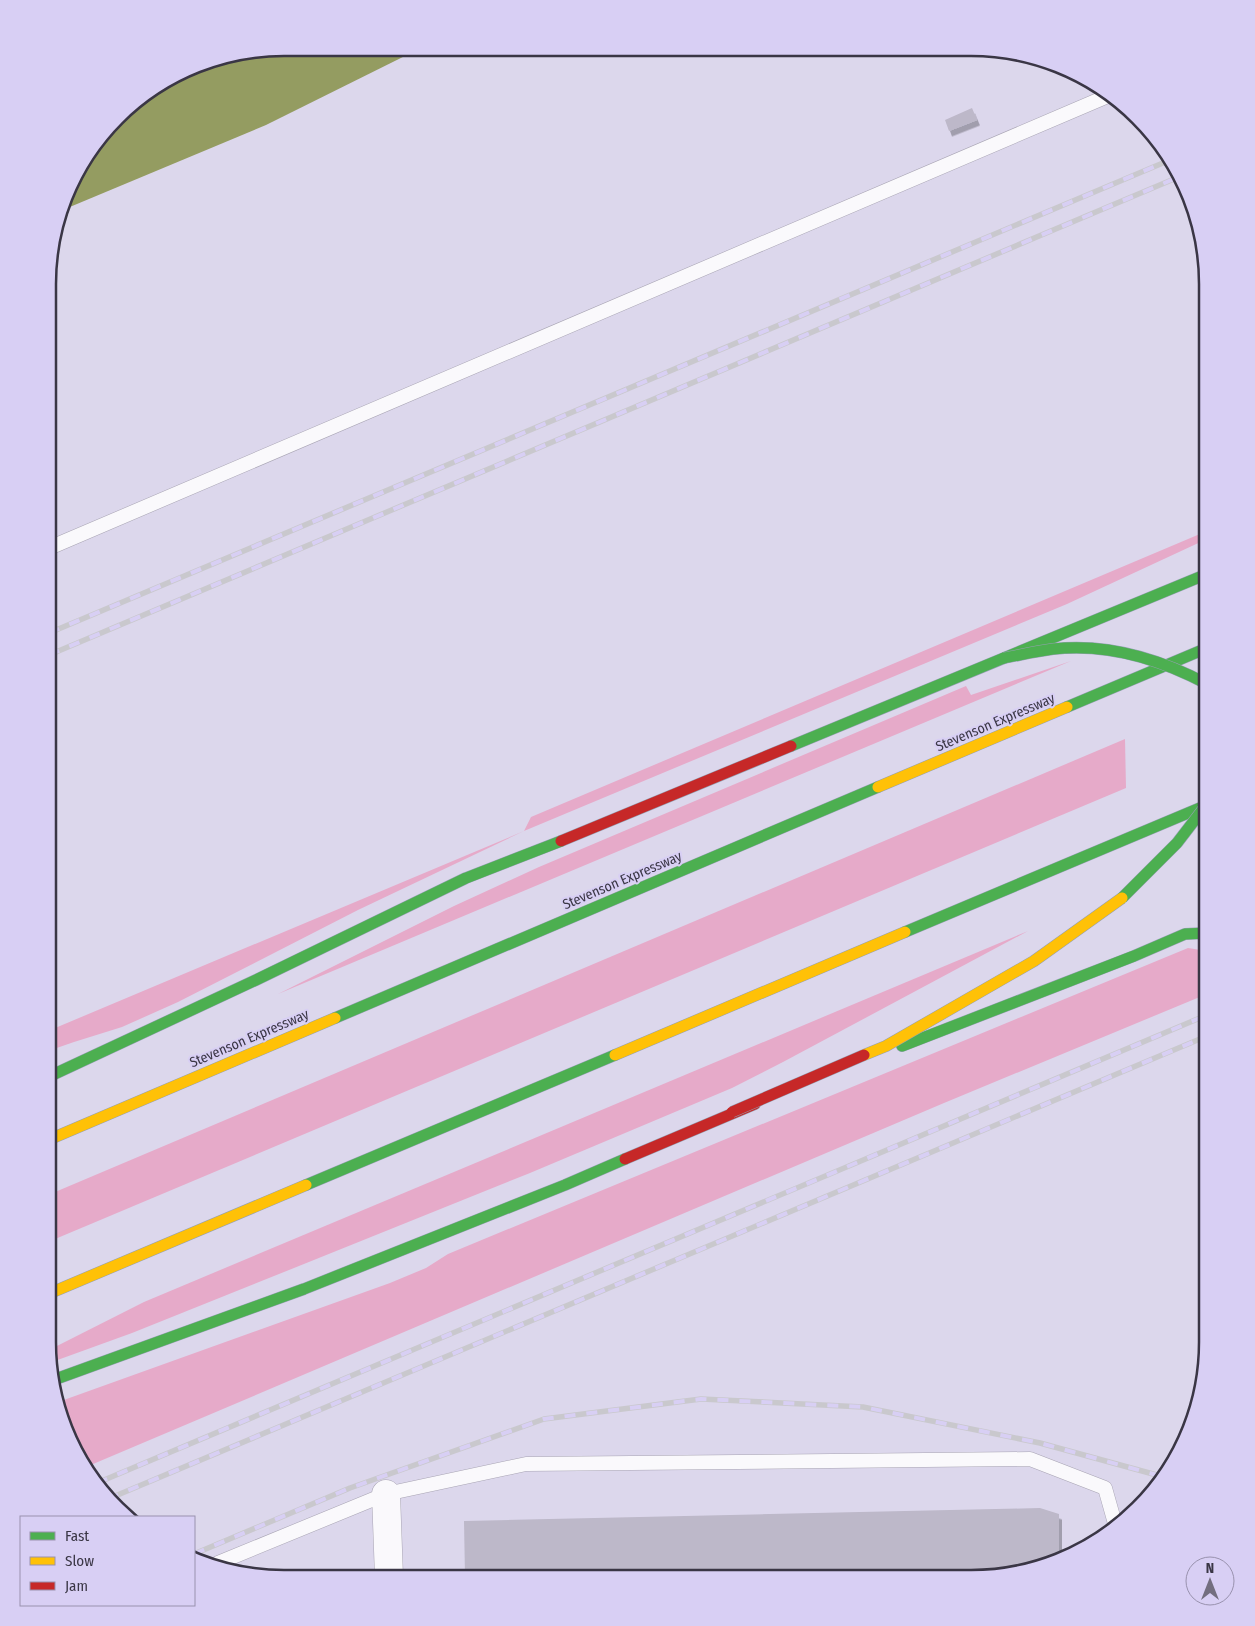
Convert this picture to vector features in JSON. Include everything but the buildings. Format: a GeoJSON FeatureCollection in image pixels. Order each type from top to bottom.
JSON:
{"type":"FeatureCollection","features":[{"type":"Feature","properties":{"kind":"highway"},"geometry":{"type":"LineString","coordinates":[[56,1073],[256,980],[466,878],[1199,578]]}},
{"type":"Feature","properties":{"kind":"highway"},"geometry":{"type":"LineString","coordinates":[[1004,658],[1054,650],[1093,648],[1139,655],[1183,671],[1199,680]]}},
{"type":"Feature","properties":{"kind":"highway","name":"Stevenson Expressway"},"geometry":{"type":"LineString","coordinates":[[56,1137],[1199,651]]}},
{"type":"Feature","properties":{"kind":"highway"},"geometry":{"type":"LineString","coordinates":[[56,1291],[1199,807]]}},
{"type":"Feature","properties":{"kind":"highway"},"geometry":{"type":"LineString","coordinates":[[59,1378],[304,1289],[441,1235],[565,1185],[886,1046],[1034,961],[1127,895],[1177,843],[1199,814]]}},
{"type":"Feature","properties":{"kind":"highway"},"geometry":{"type":"LineString","coordinates":[[732,1112],[1134,956],[1185,934],[1199,933]]}},
{"type":"Feature","properties":{"kind":"street"},"geometry":{"type":"LineString","coordinates":[[386,1494],[388,1570]]}},
{"type":"Feature","properties":{"kind":"lane"},"geometry":{"type":"LineString","coordinates":[[56,545],[1102,98]]}},
{"type":"Feature","properties":{"kind":"lane"},"geometry":{"type":"LineString","coordinates":[[223,1561],[386,1494],[526,1464],[1030,1459],[1105,1488],[1114,1519]]}},
{"type":"Feature","properties":{"kind":"shaded area"},"geometry":{"type":"Polygon","coordinates":[[[285,56],[405,56],[266,125],[70,207],[87,170],[103,146],[123,123],[146,103],[170,87],[197,74],[211,68],[255,58],[285,56]]]}},
{"type":"Feature","properties":{"kind":"shaded area"},"geometry":{"type":"Polygon","coordinates":[[[1199,534],[1199,543],[1067,604],[524,831],[531,817],[1199,534]]]}},
{"type":"Feature","properties":{"kind":"shaded area"},"geometry":{"type":"Polygon","coordinates":[[[1071,661],[278,994],[454,906],[539,867],[966,686],[971,695],[1071,661]]]}},
{"type":"Feature","properties":{"kind":"shaded area"},"geometry":{"type":"Polygon","coordinates":[[[1125,739],[1126,788],[56,1239],[56,1192],[1125,739]]]}},
{"type":"Feature","properties":{"kind":"shaded area"},"geometry":{"type":"Polygon","coordinates":[[[524,831],[358,910],[178,1002],[122,1027],[56,1048],[56,1028],[524,831]]]}},
{"type":"Feature","properties":{"kind":"shaded area"},"geometry":{"type":"Polygon","coordinates":[[[1028,931],[732,1088],[530,1173],[132,1333],[57,1360],[56,1346],[144,1302],[1028,931]]]}},
{"type":"Feature","properties":{"kind":"shaded area"},"geometry":{"type":"Polygon","coordinates":[[[1188,948],[1199,950],[1199,997],[944,1103],[92,1464],[87,1456],[68,1415],[64,1400],[390,1283],[426,1268],[448,1254],[1188,948]]]}},
{"type":"Feature","properties":{"kind":"railway"},"geometry":{"type":"LineString","coordinates":[[56,630],[1163,163]]}},
{"type":"Feature","properties":{"kind":"railway"},"geometry":{"type":"LineString","coordinates":[[56,652],[1173,180]]}},
{"type":"Feature","properties":{"kind":"railway"},"geometry":{"type":"LineString","coordinates":[[103,1480],[1199,1018]]}},
{"type":"Feature","properties":{"kind":"railway"},"geometry":{"type":"LineString","coordinates":[[116,1496],[1199,1039]]}},
{"type":"Feature","properties":{"kind":"railway"},"geometry":{"type":"LineString","coordinates":[[198,1552],[350,1488],[544,1419],[701,1399],[863,1407],[1040,1443],[1156,1475]]}},
{"type":"Feature","properties":{"kind":"traffic: fast"},"geometry":{"type":"LineString","coordinates":[[791,746],[1199,577]]}},
{"type":"Feature","properties":{"kind":"traffic: fast"},"geometry":{"type":"LineString","coordinates":[[1004,658],[1053,649],[1093,648],[1152,660],[1199,680]]}},
{"type":"Feature","properties":{"kind":"traffic: fast"},"geometry":{"type":"LineString","coordinates":[[1067,707],[1199,651]]}},
{"type":"Feature","properties":{"kind":"traffic: fast"},"geometry":{"type":"LineString","coordinates":[[335,1018],[878,787]]}},
{"type":"Feature","properties":{"kind":"traffic: fast"},"geometry":{"type":"LineString","coordinates":[[905,932],[1199,808]]}},
{"type":"Feature","properties":{"kind":"traffic: fast"},"geometry":{"type":"LineString","coordinates":[[1122,898],[1177,843],[1199,814]]}},
{"type":"Feature","properties":{"kind":"traffic: fast"},"geometry":{"type":"LineString","coordinates":[[56,1073],[256,980],[466,878],[561,841]]}},
{"type":"Feature","properties":{"kind":"traffic: fast"},"geometry":{"type":"LineString","coordinates":[[902,1046],[1134,956],[1185,934],[1199,933]]}},
{"type":"Feature","properties":{"kind":"traffic: fast"},"geometry":{"type":"LineString","coordinates":[[306,1185],[615,1055]]}},
{"type":"Feature","properties":{"kind":"traffic: fast"},"geometry":{"type":"LineString","coordinates":[[59,1378],[304,1289],[565,1185],[625,1159]]}},
{"type":"Feature","properties":{"kind":"traffic: slow"},"geometry":{"type":"LineString","coordinates":[[878,787],[1067,707]]}},
{"type":"Feature","properties":{"kind":"traffic: slow"},"geometry":{"type":"LineString","coordinates":[[864,1055],[886,1046],[1034,961],[1122,898]]}},
{"type":"Feature","properties":{"kind":"traffic: slow"},"geometry":{"type":"LineString","coordinates":[[615,1055],[905,932]]}},
{"type":"Feature","properties":{"kind":"traffic: slow"},"geometry":{"type":"LineString","coordinates":[[56,1137],[335,1018]]}},
{"type":"Feature","properties":{"kind":"traffic: slow"},"geometry":{"type":"LineString","coordinates":[[56,1291],[306,1185]]}},
{"type":"Feature","properties":{"kind":"traffic: jam"},"geometry":{"type":"LineString","coordinates":[[561,841],[791,746]]}},
{"type":"Feature","properties":{"kind":"traffic: jam"},"geometry":{"type":"LineString","coordinates":[[732,1112],[864,1055]]}},
{"type":"Feature","properties":{"kind":"traffic: jam"},"geometry":{"type":"LineString","coordinates":[[625,1159],[755,1104]]}}]}
